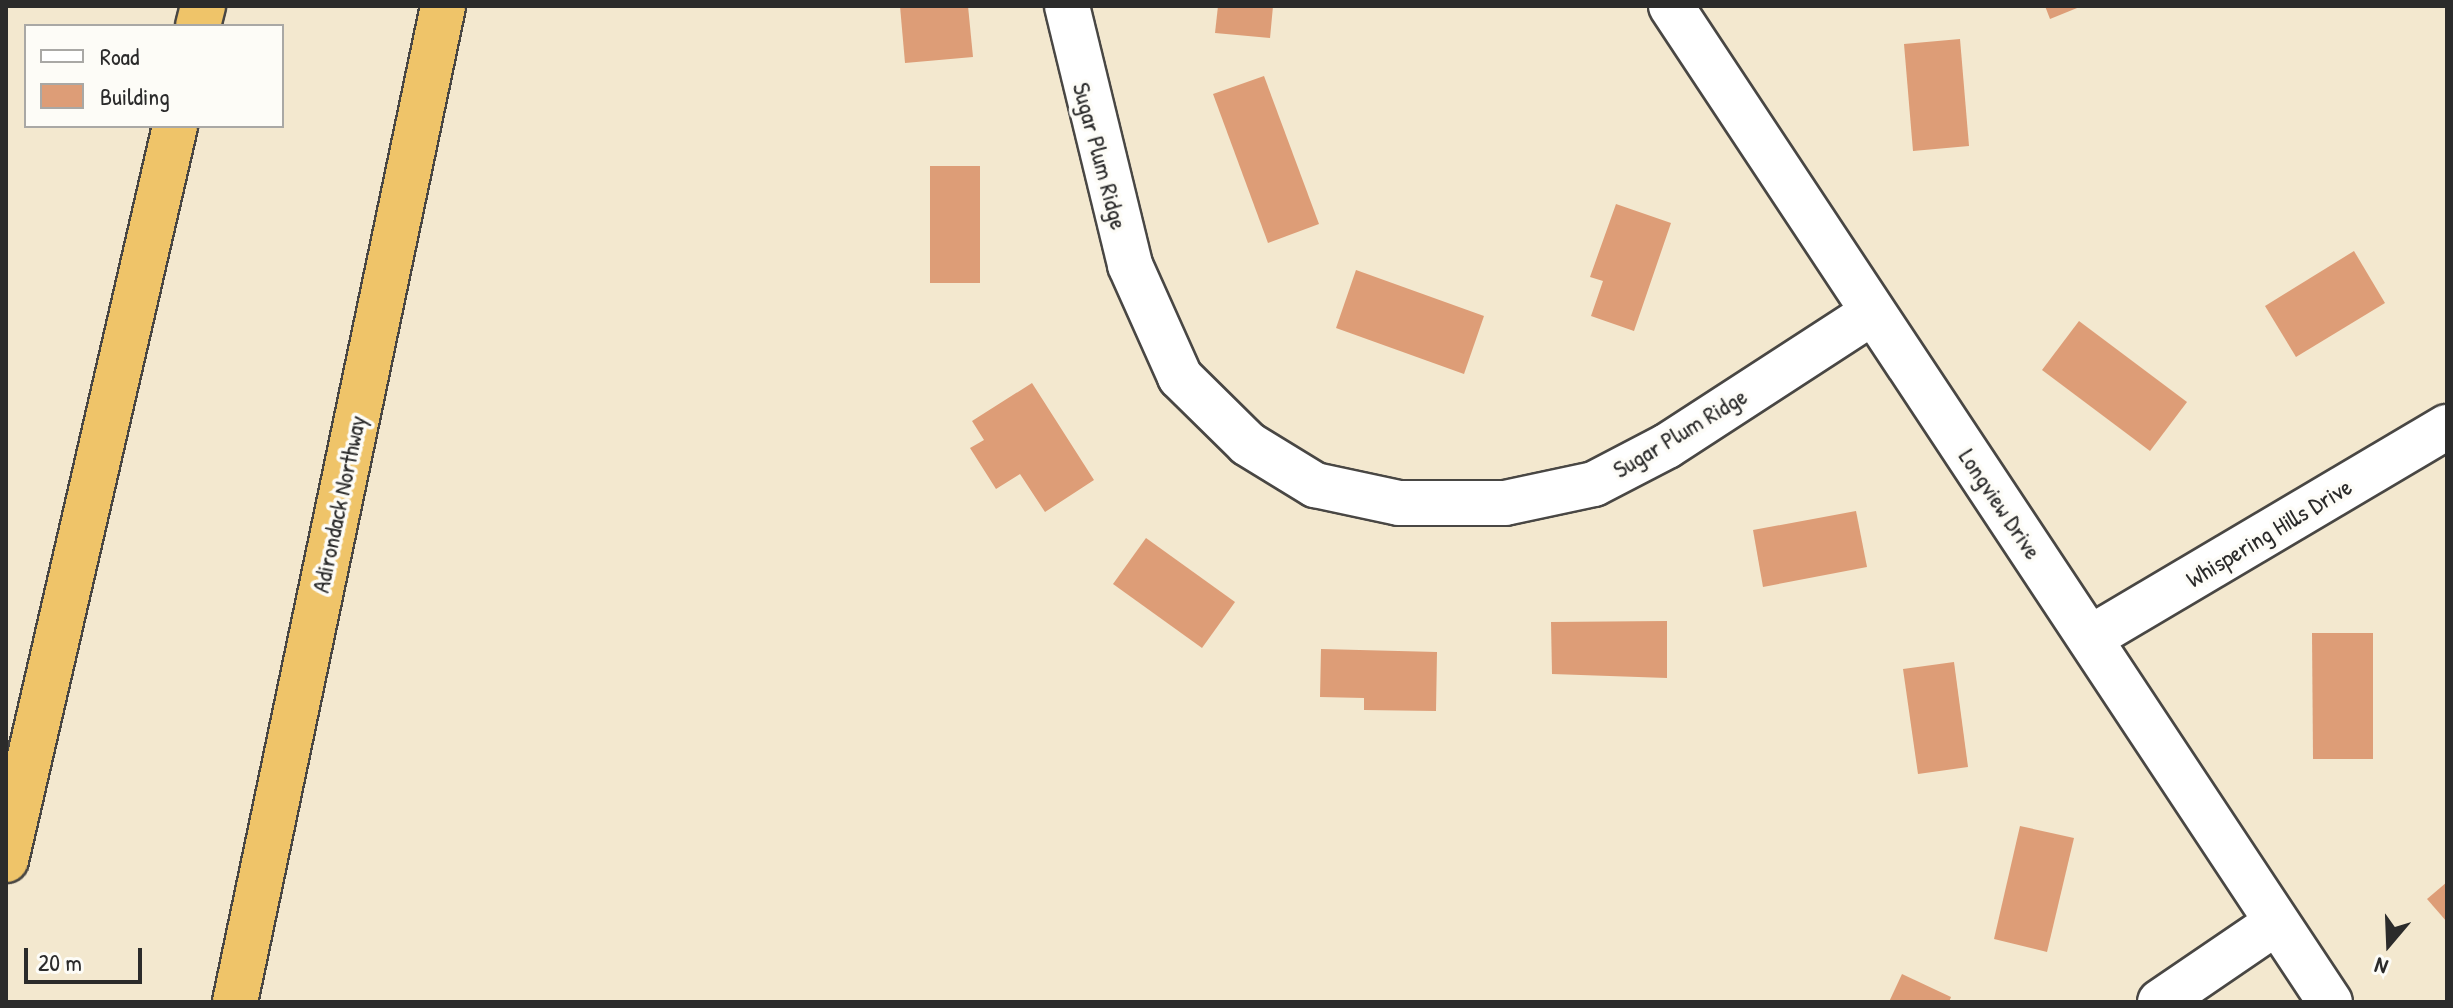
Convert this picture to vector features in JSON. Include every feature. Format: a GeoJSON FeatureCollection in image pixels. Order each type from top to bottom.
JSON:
{"type":"FeatureCollection","features":[{"type":"Feature","properties":{"kind":"highway","name":"Adirondack Northway"},"geometry":{"type":"LineString","coordinates":[[235,1002],[443,6]]}},
{"type":"Feature","properties":{"kind":"highway"},"geometry":{"type":"LineString","coordinates":[[6,860],[175,128]]}},
{"type":"Feature","properties":{"kind":"street","name":"Sugar Plum Ridge"},"geometry":{"type":"LineString","coordinates":[[1067,6],[1130,265],[1180,377],[1248,444],[1315,485],[1399,503],[1505,503],[1594,484],[1667,446],[1872,313]]}},
{"type":"Feature","properties":{"kind":"street","name":"Longview Drive"},"geometry":{"type":"LineString","coordinates":[[1671,6],[2330,1002]]}},
{"type":"Feature","properties":{"kind":"street","name":"Whispering Hills Drive"},"geometry":{"type":"LineString","coordinates":[[2090,638],[2447,427]]}},
{"type":"Feature","properties":{"kind":"street"},"geometry":{"type":"LineString","coordinates":[[2160,1002],[2276,923]]}},
{"type":"Feature","properties":{"kind":"building"},"geometry":{"type":"Polygon","coordinates":[[[900,6],[968,6],[973,57],[905,63],[900,6]]]}},
{"type":"Feature","properties":{"kind":"building"},"geometry":{"type":"Polygon","coordinates":[[[1218,6],[1273,6],[1270,38],[1215,33],[1218,6]]]}},
{"type":"Feature","properties":{"kind":"building"},"geometry":{"type":"Polygon","coordinates":[[[2045,6],[2082,6],[2050,19],[2045,6]]]}},
{"type":"Feature","properties":{"kind":"building"},"geometry":{"type":"Polygon","coordinates":[[[1960,39],[1969,146],[1913,151],[1904,44],[1960,39]]]}},
{"type":"Feature","properties":{"kind":"building"},"geometry":{"type":"Polygon","coordinates":[[[1264,76],[1319,224],[1268,243],[1213,94],[1264,76]]]}},
{"type":"Feature","properties":{"kind":"building"},"geometry":{"type":"Polygon","coordinates":[[[930,166],[980,166],[980,283],[930,283],[930,166]]]}},
{"type":"Feature","properties":{"kind":"building"},"geometry":{"type":"Polygon","coordinates":[[[1616,204],[1671,223],[1634,331],[1591,316],[1603,281],[1590,277],[1616,204]]]}},
{"type":"Feature","properties":{"kind":"building"},"geometry":{"type":"Polygon","coordinates":[[[2354,251],[2385,303],[2296,357],[2265,306],[2354,251]]]}},
{"type":"Feature","properties":{"kind":"building"},"geometry":{"type":"Polygon","coordinates":[[[1356,270],[1484,316],[1464,374],[1336,328],[1356,270]]]}},
{"type":"Feature","properties":{"kind":"building"},"geometry":{"type":"Polygon","coordinates":[[[2079,321],[2187,402],[2150,451],[2042,370],[2079,321]]]}},
{"type":"Feature","properties":{"kind":"building"},"geometry":{"type":"Polygon","coordinates":[[[1032,383],[1094,480],[1045,512],[1020,474],[996,489],[970,448],[984,440],[972,421],[1032,383]]]}},
{"type":"Feature","properties":{"kind":"building"},"geometry":{"type":"Polygon","coordinates":[[[1856,511],[1867,567],[1763,587],[1753,530],[1856,511]]]}},
{"type":"Feature","properties":{"kind":"building"},"geometry":{"type":"Polygon","coordinates":[[[1146,538],[1235,602],[1202,648],[1113,584],[1146,538]]]}},
{"type":"Feature","properties":{"kind":"building"},"geometry":{"type":"Polygon","coordinates":[[[1667,621],[1667,678],[1552,674],[1551,622],[1667,621]]]}},
{"type":"Feature","properties":{"kind":"building"},"geometry":{"type":"Polygon","coordinates":[[[2312,633],[2373,633],[2373,759],[2313,759],[2312,633]]]}},
{"type":"Feature","properties":{"kind":"building"},"geometry":{"type":"Polygon","coordinates":[[[1321,649],[1437,652],[1436,711],[1364,710],[1364,698],[1320,697],[1321,649]]]}},
{"type":"Feature","properties":{"kind":"building"},"geometry":{"type":"Polygon","coordinates":[[[1954,662],[1968,767],[1918,774],[1903,669],[1954,662]]]}},
{"type":"Feature","properties":{"kind":"building"},"geometry":{"type":"Polygon","coordinates":[[[2020,826],[2074,838],[2047,952],[1994,939],[2020,826]]]}},
{"type":"Feature","properties":{"kind":"building"},"geometry":{"type":"Polygon","coordinates":[[[2447,882],[2447,922],[2427,899],[2447,882]]]}},
{"type":"Feature","properties":{"kind":"building"},"geometry":{"type":"Polygon","coordinates":[[[1902,974],[1951,997],[1949,1002],[1889,1002],[1902,974]]]}}]}
